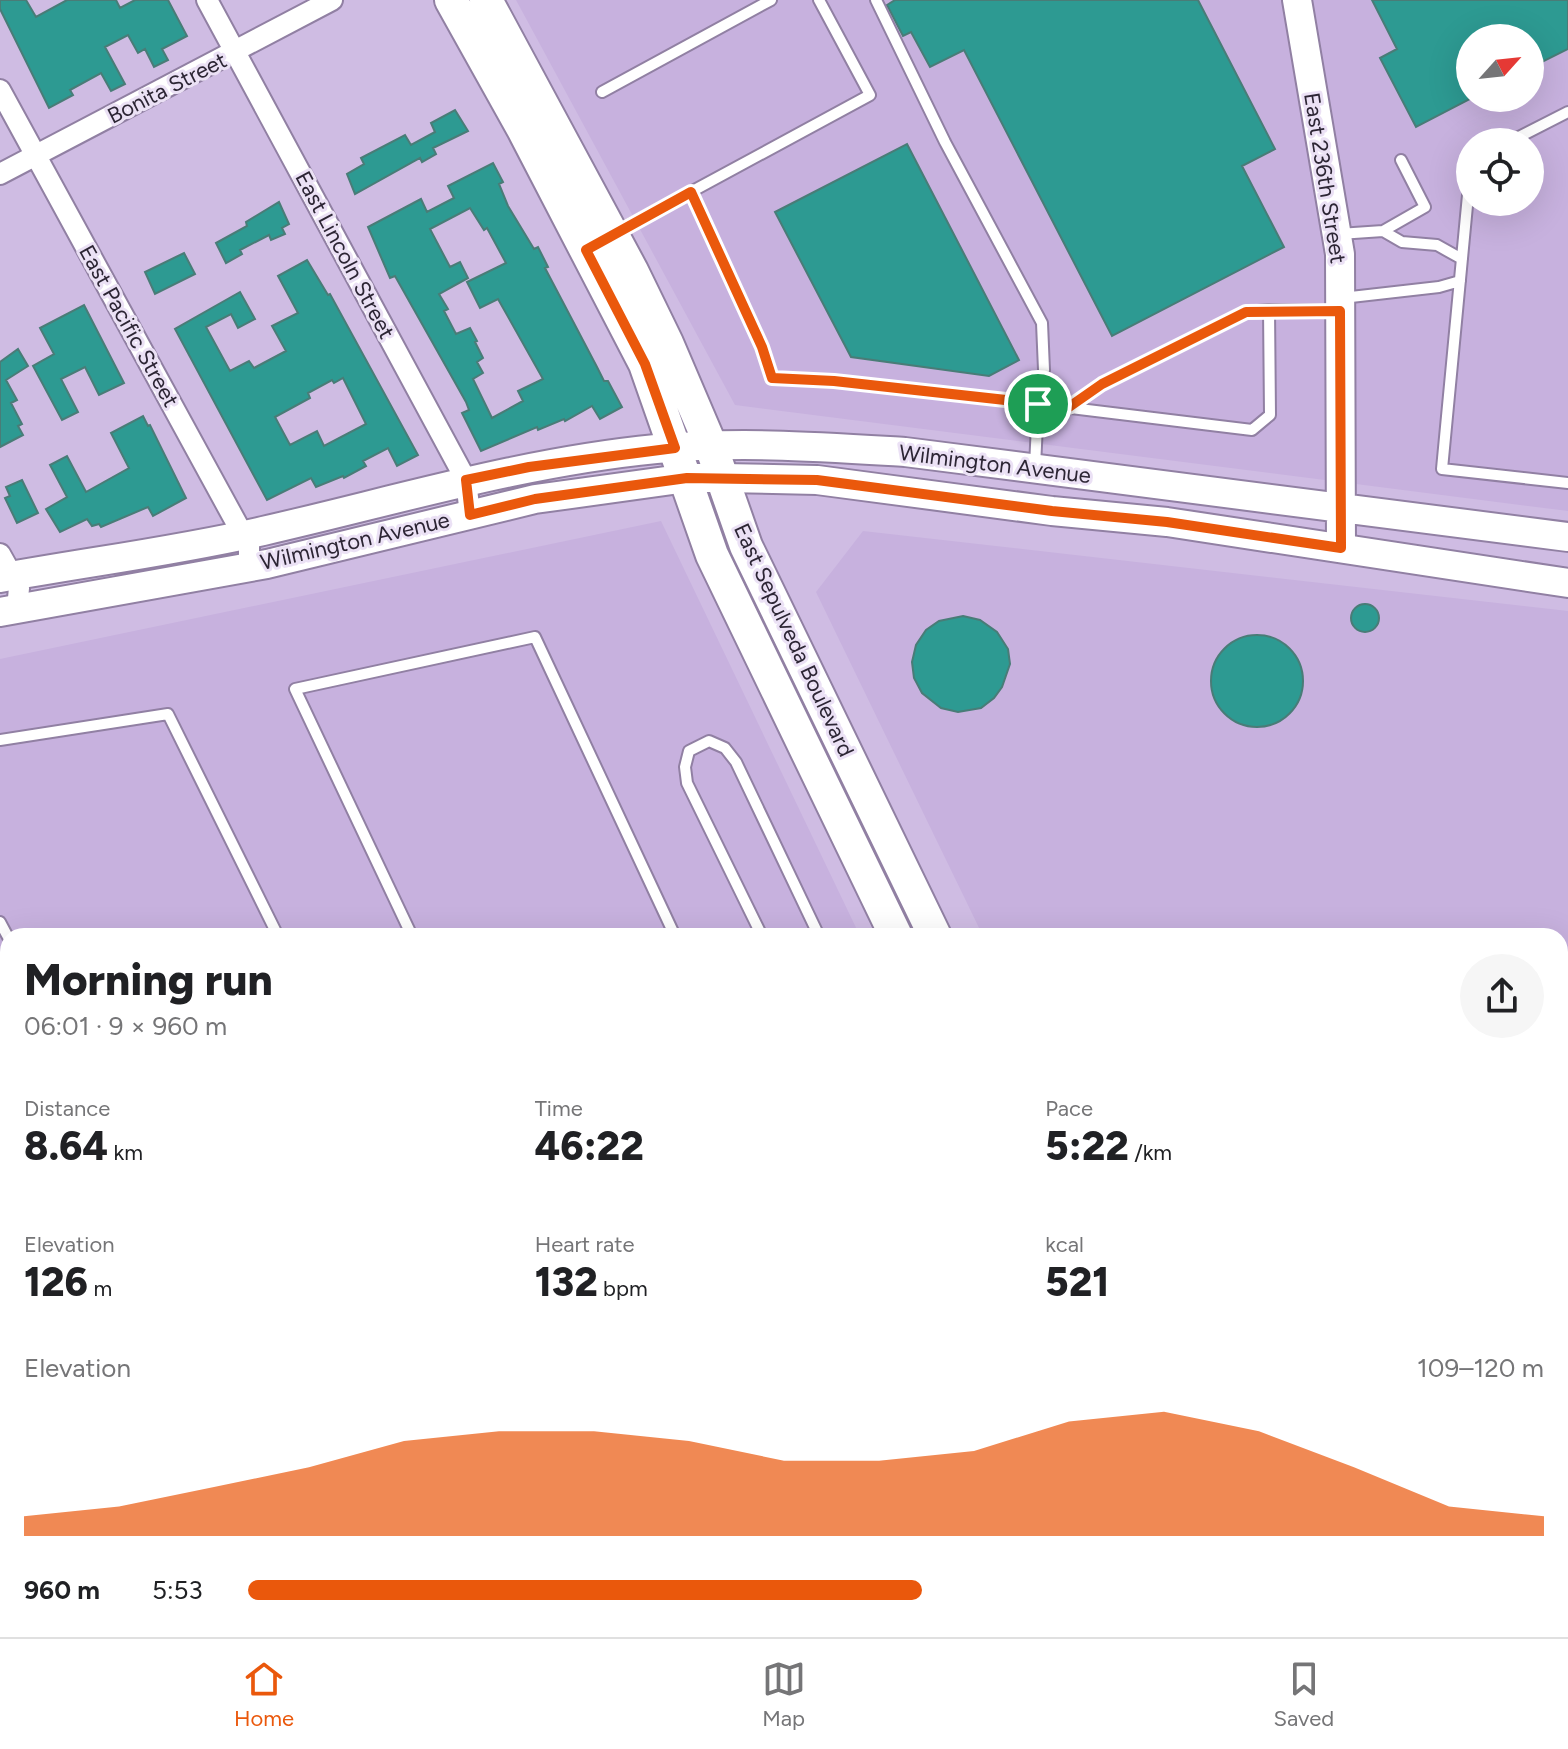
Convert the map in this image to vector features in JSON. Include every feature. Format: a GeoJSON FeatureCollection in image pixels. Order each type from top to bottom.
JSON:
{"type":"FeatureCollection","features":[{"type":"Feature","properties":{"kind":"main road","name":"East Sepulveda Boulevard"},"geometry":{"type":"LineString","coordinates":[[451,0],[523,129],[667,343],[711,446],[746,546],[931,928]]}},
{"type":"Feature","properties":{"kind":"main road","name":"East Sepulveda Boulevard"},"geometry":{"type":"LineString","coordinates":[[486,0],[599,242],[687,478],[712,555],[892,928]]}},
{"type":"Feature","properties":{"kind":"main road","name":"East 236th Street"},"geometry":{"type":"LineString","coordinates":[[1297,0],[1337,234],[1341,548]]}},
{"type":"Feature","properties":{"kind":"main road","name":"Wilmington Avenue"},"geometry":{"type":"LineString","coordinates":[[4,569],[243,535],[529,467],[711,446],[862,449],[1035,468],[1568,537]]}},
{"type":"Feature","properties":{"kind":"main road","name":"Wilmington Avenue"},"geometry":{"type":"LineString","coordinates":[[8,611],[267,564],[535,499],[687,478],[831,481],[1052,511],[1167,522],[1568,583]]}},
{"type":"Feature","properties":{"kind":"street","name":"East Lincoln Street"},"geometry":{"type":"LineString","coordinates":[[207,0],[466,480],[470,515]]}},
{"type":"Feature","properties":{"kind":"street","name":"Bonita Street"},"geometry":{"type":"LineString","coordinates":[[0,174],[332,0]]}},
{"type":"Feature","properties":{"kind":"street","name":"East Pacific Street"},"geometry":{"type":"LineString","coordinates":[[0,90],[249,546],[249,565]]}},
{"type":"Feature","properties":{"kind":"street"},"geometry":{"type":"LineString","coordinates":[[4,569],[19,588],[8,611]]}},
{"type":"Feature","properties":{"kind":"lane"},"geometry":{"type":"LineString","coordinates":[[602,92],[771,0]]}},
{"type":"Feature","properties":{"kind":"lane"},"geometry":{"type":"LineString","coordinates":[[599,242],[870,95],[819,0]]}},
{"type":"Feature","properties":{"kind":"lane"},"geometry":{"type":"LineString","coordinates":[[876,0],[945,142],[1042,323],[1044,370],[1038,404],[1035,468]]}},
{"type":"Feature","properties":{"kind":"lane"},"geometry":{"type":"LineString","coordinates":[[1537,128],[1568,112]]}},
{"type":"Feature","properties":{"kind":"lane"},"geometry":{"type":"LineString","coordinates":[[1337,234],[1383,231],[1425,207],[1401,160]]}},
{"type":"Feature","properties":{"kind":"lane"},"geometry":{"type":"LineString","coordinates":[[691,192],[762,347],[772,378],[834,381],[1252,430],[1270,415],[1269,310]]}},
{"type":"Feature","properties":{"kind":"lane"},"geometry":{"type":"LineString","coordinates":[[1466,216],[1442,469],[1568,483]]}},
{"type":"Feature","properties":{"kind":"lane"},"geometry":{"type":"LineString","coordinates":[[1383,231],[1402,242],[1437,245],[1462,259]]}},
{"type":"Feature","properties":{"kind":"lane"},"geometry":{"type":"LineString","coordinates":[[1069,407],[1102,384],[1246,312],[1340,304],[1460,281]]}},
{"type":"Feature","properties":{"kind":"lane"},"geometry":{"type":"LineString","coordinates":[[408,928],[295,689],[535,637],[671,928]]}},
{"type":"Feature","properties":{"kind":"lane"},"geometry":{"type":"LineString","coordinates":[[0,740],[168,714],[274,928]]}},
{"type":"Feature","properties":{"kind":"lane"},"geometry":{"type":"LineString","coordinates":[[758,928],[687,783],[685,767],[689,751],[709,741],[725,748],[736,762],[815,928]]}},
{"type":"Feature","properties":{"kind":"shaded area"},"geometry":{"type":"Polygon","coordinates":[[[516,0],[1568,0],[1568,511],[735,405],[516,0]]]}},
{"type":"Feature","properties":{"kind":"shaded area"},"geometry":{"type":"Polygon","coordinates":[[[661,521],[856,928],[0,928],[0,659],[661,521]]]}},
{"type":"Feature","properties":{"kind":"shaded area"},"geometry":{"type":"Polygon","coordinates":[[[863,531],[1568,611],[1568,928],[979,928],[816,592],[863,531]]]}},
{"type":"Feature","properties":{"kind":"building"},"geometry":{"type":"Polygon","coordinates":[[[0,0],[26,0],[36,17],[67,0],[116,0],[120,8],[135,0],[168,0],[187,36],[162,49],[168,60],[154,67],[145,49],[138,53],[128,35],[105,47],[125,84],[111,91],[101,73],[70,90],[73,95],[49,108],[0,9],[0,0]]]}},
{"type":"Feature","properties":{"kind":"building"},"geometry":{"type":"Polygon","coordinates":[[[895,0],[1198,0],[1275,149],[1242,166],[1284,247],[1112,336],[964,50],[930,67],[911,32],[903,36],[887,5],[895,0]]]}},
{"type":"Feature","properties":{"kind":"building"},"geometry":{"type":"Polygon","coordinates":[[[1372,0],[1568,0],[1568,49],[1544,61],[1544,24],[1456,24],[1456,106],[1416,127],[1380,58],[1397,49],[1372,0]]]}},
{"type":"Feature","properties":{"kind":"building"},"geometry":{"type":"Polygon","coordinates":[[[455,110],[468,131],[433,148],[436,154],[422,162],[420,158],[355,194],[347,174],[364,164],[361,158],[405,135],[411,145],[435,132],[431,123],[455,110]]]}},
{"type":"Feature","properties":{"kind":"building"},"geometry":{"type":"Polygon","coordinates":[[[907,144],[1019,360],[989,376],[851,357],[775,212],[907,144]]]}},
{"type":"Feature","properties":{"kind":"building"},"geometry":{"type":"Polygon","coordinates":[[[493,163],[503,182],[499,184],[508,206],[534,249],[538,247],[548,267],[545,268],[604,381],[608,381],[622,407],[600,419],[592,406],[565,421],[538,430],[537,427],[481,451],[462,413],[469,410],[466,402],[395,276],[390,278],[368,227],[421,199],[427,212],[454,198],[448,186],[493,163]],[[470,208],[430,229],[450,267],[460,262],[468,278],[439,294],[448,309],[444,311],[456,334],[470,328],[477,341],[483,358],[477,362],[483,373],[473,379],[492,418],[523,401],[518,391],[543,379],[498,299],[480,308],[467,282],[506,263],[487,228],[484,230],[470,208]]]}},
{"type":"Feature","properties":{"kind":"building"},"geometry":{"type":"Polygon","coordinates":[[[279,202],[289,224],[282,228],[285,234],[271,240],[269,235],[240,250],[242,254],[226,263],[216,243],[247,226],[246,222],[279,202]]]}},
{"type":"Feature","properties":{"kind":"building"},"geometry":{"type":"Polygon","coordinates":[[[184,253],[195,274],[155,294],[145,272],[184,253]]]}},
{"type":"Feature","properties":{"kind":"building"},"geometry":{"type":"Polygon","coordinates":[[[307,260],[330,294],[418,455],[397,466],[388,448],[363,461],[366,466],[344,478],[316,487],[311,478],[267,500],[175,329],[240,292],[255,319],[238,328],[231,314],[206,327],[230,371],[249,361],[254,368],[286,351],[272,326],[298,313],[278,276],[307,260]],[[343,378],[334,383],[332,380],[308,393],[310,398],[275,417],[290,445],[317,431],[324,446],[366,424],[343,378]]]}},
{"type":"Feature","properties":{"kind":"building"},"geometry":{"type":"Polygon","coordinates":[[[84,305],[124,383],[99,395],[85,367],[61,379],[78,412],[62,420],[33,366],[54,354],[40,328],[84,305]]]}},
{"type":"Feature","properties":{"kind":"building"},"geometry":{"type":"Polygon","coordinates":[[[18,349],[28,366],[6,380],[17,400],[11,403],[22,424],[18,426],[23,435],[0,447],[0,362],[18,349]]]}},
{"type":"Feature","properties":{"kind":"building"},"geometry":{"type":"Polygon","coordinates":[[[143,416],[186,498],[153,516],[148,507],[101,527],[99,524],[92,526],[87,519],[60,532],[46,509],[67,497],[50,465],[67,456],[86,492],[129,468],[111,433],[143,416]]]}},
{"type":"Feature","properties":{"kind":"building"},"geometry":{"type":"Polygon","coordinates":[[[22,480],[38,513],[17,523],[5,498],[10,496],[6,487],[22,480]]]}},
{"type":"Feature","properties":{"kind":"building"},"geometry":{"type":"Polygon","coordinates":[[[1365,604],[1375,608],[1379,618],[1375,628],[1365,632],[1355,628],[1351,618],[1355,608],[1365,604]]]}},
{"type":"Feature","properties":{"kind":"building"},"geometry":{"type":"Polygon","coordinates":[[[963,616],[980,620],[997,632],[1008,649],[1010,664],[1002,687],[994,698],[981,708],[958,712],[941,708],[922,693],[914,678],[912,662],[916,645],[926,630],[939,621],[963,616]]]}},
{"type":"Feature","properties":{"kind":"building"},"geometry":{"type":"Polygon","coordinates":[[[1248,635],[1266,635],[1283,642],[1296,655],[1303,681],[1296,707],[1283,720],[1266,727],[1248,727],[1231,720],[1218,707],[1211,690],[1211,672],[1218,655],[1231,642],[1248,635]]]}},
{"type":"Feature","properties":{"kind":"route"},"geometry":{"type":"LineString","coordinates":[[691,192],[762,347],[772,378],[834,381],[1038,404],[1069,407],[1102,384],[1246,312],[1340,311],[1341,548],[1167,522],[1052,511],[817,480],[687,478],[535,499],[470,515],[466,480],[529,467],[675,448],[645,364],[586,250],[691,192]]}}]}
